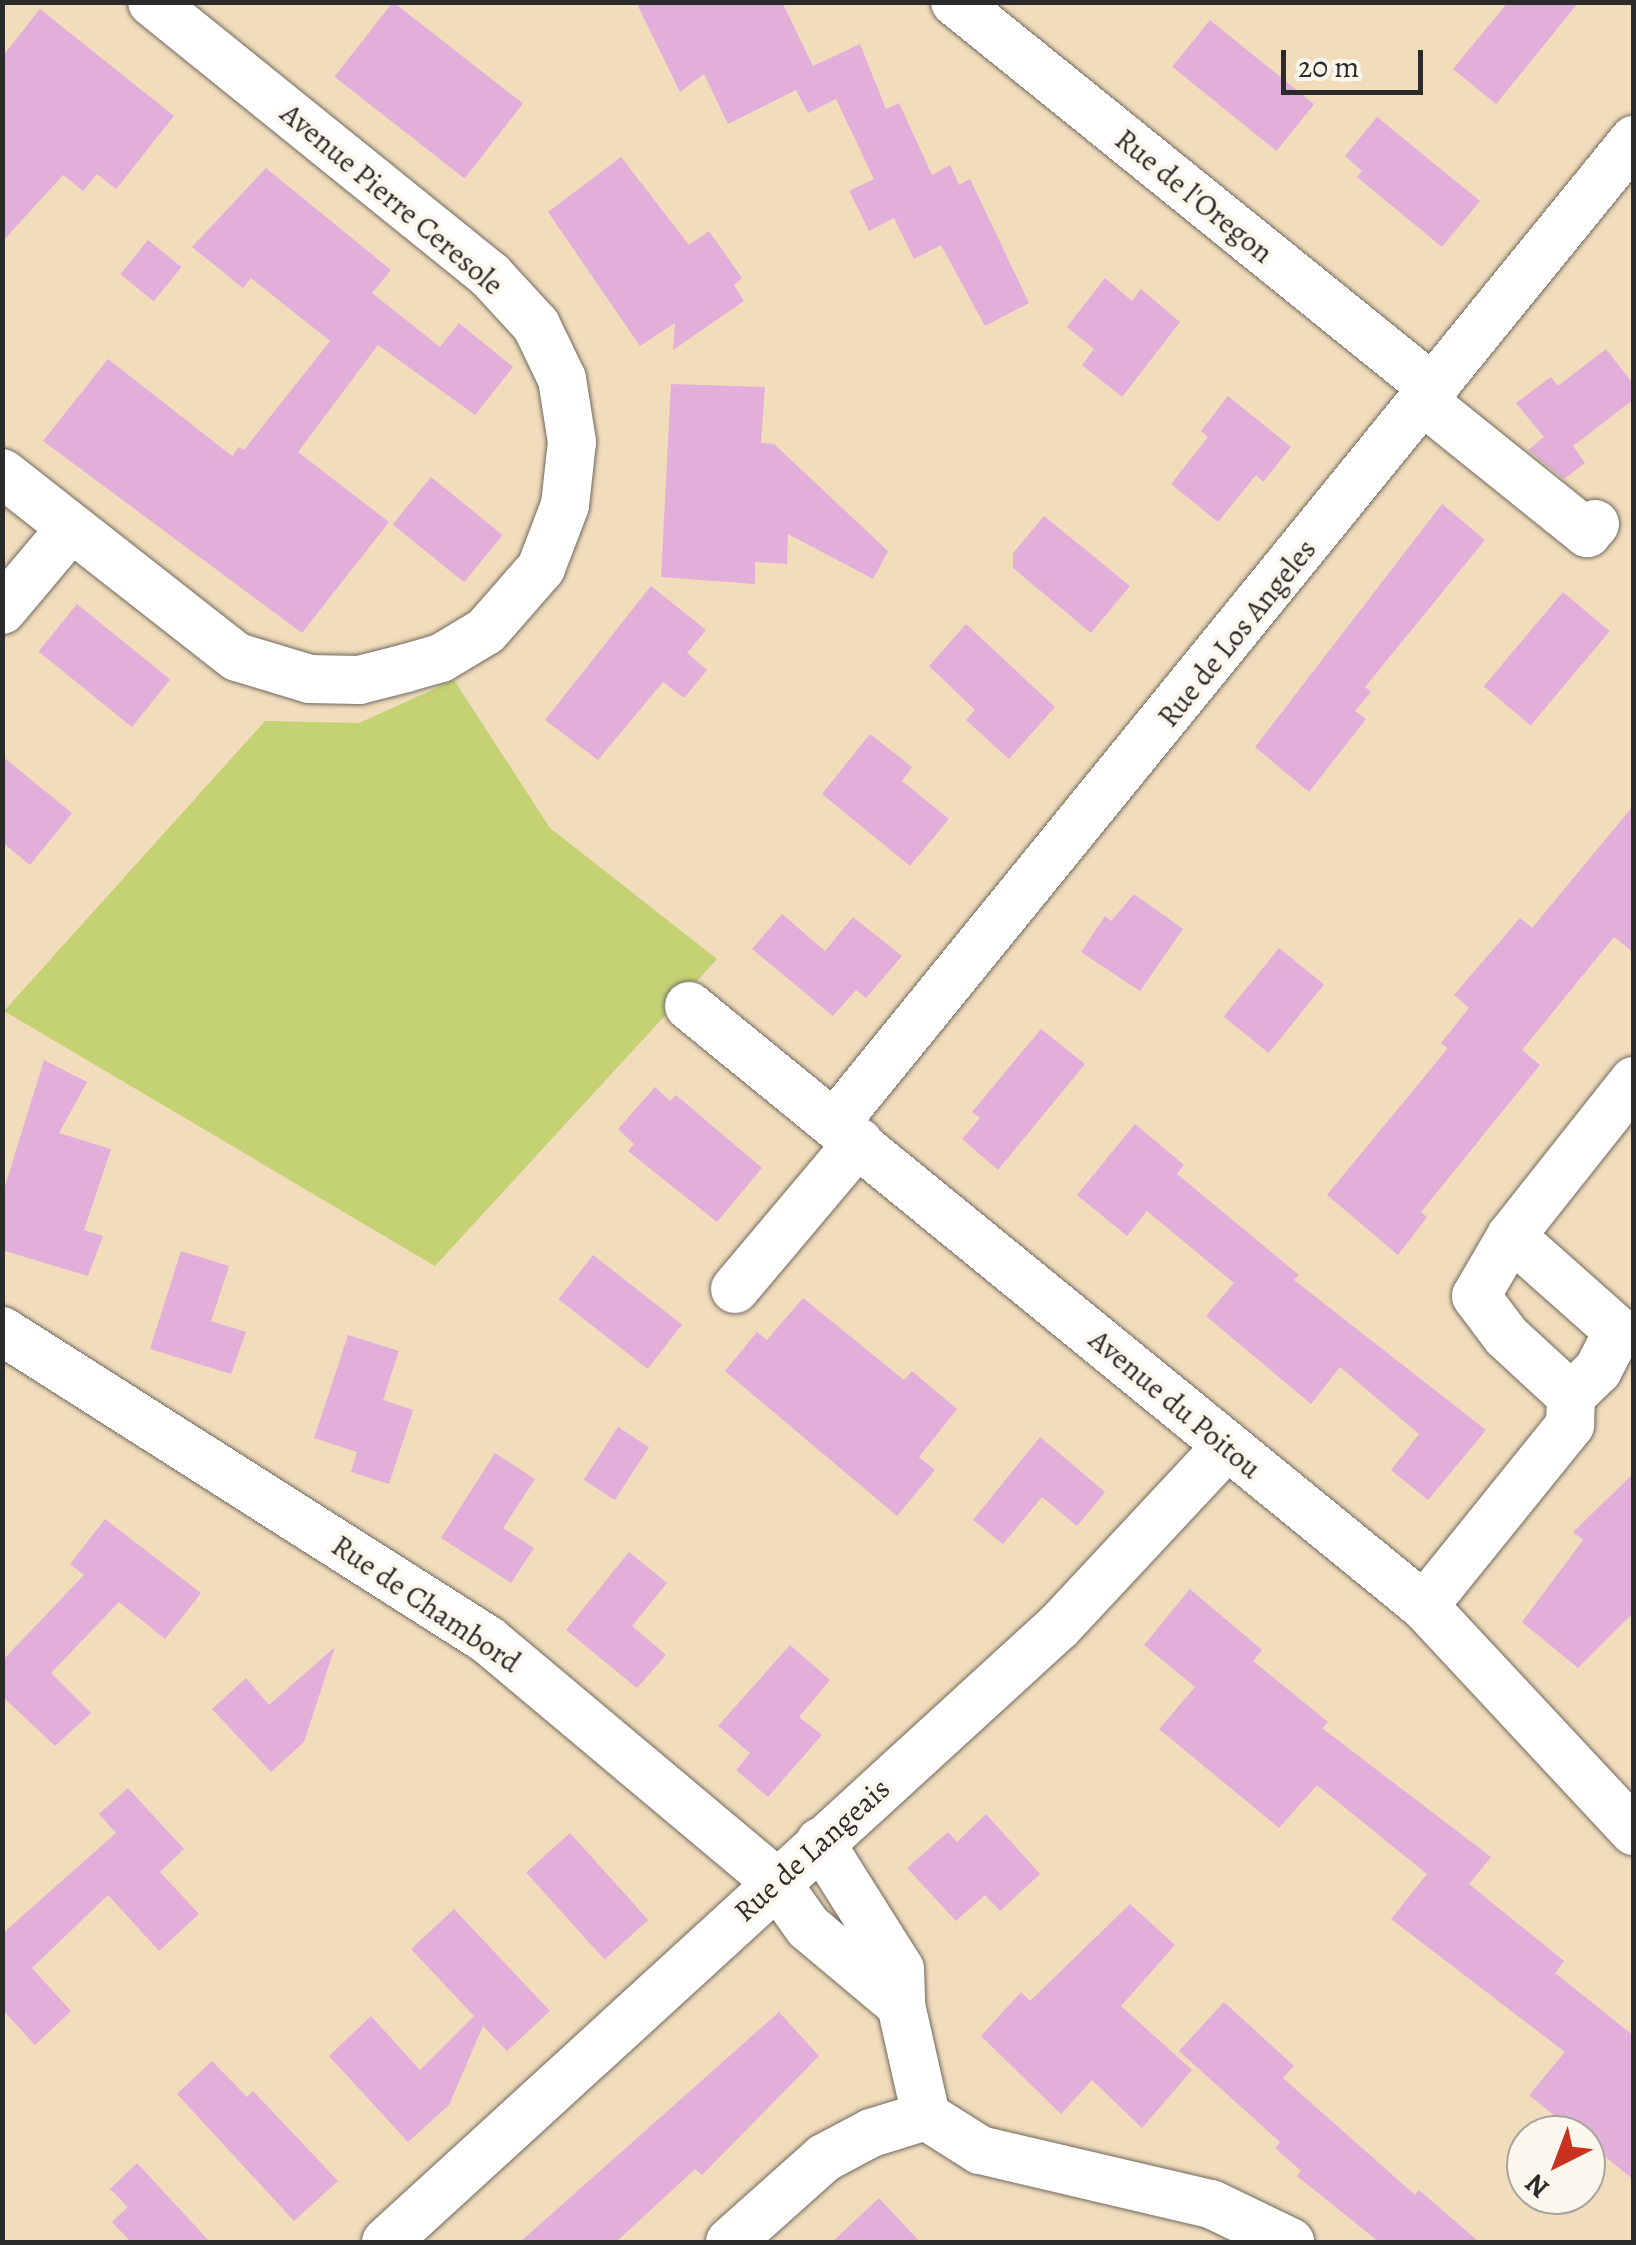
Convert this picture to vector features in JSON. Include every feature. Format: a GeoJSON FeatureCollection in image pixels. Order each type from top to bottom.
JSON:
{"type":"FeatureCollection","features":[{"type":"Feature","properties":{"kind":"street","name":"Avenue Pierre Ceresole"},"geometry":{"type":"LineString","coordinates":[[2,473],[237,657],[310,679],[359,680],[441,658],[486,630],[541,568],[565,505],[572,442],[562,379],[536,324],[490,275],[152,2]]}},
{"type":"Feature","properties":{"kind":"street","name":"Rue de l'Oregon"},"geometry":{"type":"LineString","coordinates":[[955,2],[1429,395],[1586,534],[1595,524]]}},
{"type":"Feature","properties":{"kind":"street","name":"Rue de Los Angeles"},"geometry":{"type":"LineString","coordinates":[[735,1289],[847,1132],[1634,140]]}},
{"type":"Feature","properties":{"kind":"street"},"geometry":{"type":"LineString","coordinates":[[2,610],[70,528]]}},
{"type":"Feature","properties":{"kind":"street","name":"Avenue du Poitou"},"geometry":{"type":"LineString","coordinates":[[688,1006],[1424,1606],[1634,1832]]}},
{"type":"Feature","properties":{"kind":"street"},"geometry":{"type":"LineString","coordinates":[[1571,1396],[1506,1336],[1476,1296],[1511,1236],[1634,1081]]}},
{"type":"Feature","properties":{"kind":"street"},"geometry":{"type":"LineString","coordinates":[[1424,1606],[1570,1425],[1571,1396],[1598,1370],[1618,1331],[1511,1236]]}},
{"type":"Feature","properties":{"kind":"street","name":"Rue de Chambord"},"geometry":{"type":"LineString","coordinates":[[2,1331],[488,1640],[776,1882],[808,1927],[901,2005]]}},
{"type":"Feature","properties":{"kind":"street","name":"Rue de Langeais"},"geometry":{"type":"LineString","coordinates":[[386,2242],[1059,1626],[1226,1447]]}},
{"type":"Feature","properties":{"kind":"street"},"geometry":{"type":"LineString","coordinates":[[820,1842],[900,1969],[901,2005],[926,2116],[980,2150],[1211,2204],[1290,2242]]}},
{"type":"Feature","properties":{"kind":"street"},"geometry":{"type":"LineString","coordinates":[[730,2242],[824,2158],[871,2133],[926,2116]]}},
{"type":"Feature","properties":{"kind":"green space"},"geometry":{"type":"Polygon","coordinates":[[[454,680],[550,828],[717,959],[435,1266],[4,1011],[265,721],[359,723],[454,680]]]}},
{"type":"Feature","properties":{"kind":"building"},"geometry":{"type":"Polygon","coordinates":[[[393,2],[523,104],[465,178],[335,77],[393,2]]]}},
{"type":"Feature","properties":{"kind":"building"},"geometry":{"type":"Polygon","coordinates":[[[636,2],[782,2],[813,66],[860,44],[886,109],[899,103],[932,175],[950,165],[959,185],[970,179],[1029,303],[985,326],[941,245],[914,259],[894,218],[869,231],[849,191],[874,179],[836,99],[808,113],[796,90],[728,124],[704,74],[680,92],[636,2]]]}},
{"type":"Feature","properties":{"kind":"building"},"geometry":{"type":"Polygon","coordinates":[[[1508,2],[1579,2],[1496,104],[1453,69],[1508,2]]]}},
{"type":"Feature","properties":{"kind":"building"},"geometry":{"type":"Polygon","coordinates":[[[40,9],[174,116],[116,189],[97,174],[83,191],[63,175],[2,242],[2,57],[40,9]]]}},
{"type":"Feature","properties":{"kind":"building"},"geometry":{"type":"Polygon","coordinates":[[[1210,20],[1314,104],[1276,151],[1172,67],[1210,20]]]}},
{"type":"Feature","properties":{"kind":"building"},"geometry":{"type":"Polygon","coordinates":[[[1377,117],[1480,201],[1442,247],[1357,177],[1362,171],[1345,156],[1377,117]]]}},
{"type":"Feature","properties":{"kind":"building"},"geometry":{"type":"Polygon","coordinates":[[[621,157],[689,245],[709,231],[742,278],[734,285],[744,301],[673,350],[675,323],[640,346],[548,212],[621,157]]]}},
{"type":"Feature","properties":{"kind":"building"},"geometry":{"type":"Polygon","coordinates":[[[266,168],[391,270],[372,293],[440,347],[459,323],[513,367],[475,415],[378,345],[298,452],[389,522],[302,633],[43,441],[108,359],[232,456],[239,447],[244,450],[330,341],[251,278],[243,288],[192,247],[266,168]]]}},
{"type":"Feature","properties":{"kind":"building"},"geometry":{"type":"Polygon","coordinates":[[[148,240],[181,267],[154,301],[120,274],[148,240]]]}},
{"type":"Feature","properties":{"kind":"building"},"geometry":{"type":"Polygon","coordinates":[[[1105,278],[1132,301],[1141,289],[1180,322],[1122,397],[1082,365],[1094,349],[1067,327],[1105,278]]]}},
{"type":"Feature","properties":{"kind":"building"},"geometry":{"type":"Polygon","coordinates":[[[1606,349],[1634,385],[1634,399],[1573,446],[1585,463],[1564,479],[1528,450],[1544,437],[1516,403],[1551,377],[1558,386],[1606,349]]]}},
{"type":"Feature","properties":{"kind":"building"},"geometry":{"type":"Polygon","coordinates":[[[671,384],[765,387],[761,443],[774,444],[888,551],[873,579],[788,534],[787,564],[755,562],[755,584],[661,577],[671,384]]]}},
{"type":"Feature","properties":{"kind":"building"},"geometry":{"type":"Polygon","coordinates":[[[1228,396],[1291,447],[1263,482],[1256,475],[1218,522],[1171,484],[1208,437],[1201,431],[1228,396]]]}},
{"type":"Feature","properties":{"kind":"building"},"geometry":{"type":"Polygon","coordinates":[[[431,477],[502,535],[464,582],[393,524],[431,477]]]}},
{"type":"Feature","properties":{"kind":"building"},"geometry":{"type":"Polygon","coordinates":[[[1442,504],[1485,540],[1365,687],[1371,692],[1355,711],[1366,719],[1309,792],[1255,747],[1442,504]]]}},
{"type":"Feature","properties":{"kind":"building"},"geometry":{"type":"Polygon","coordinates":[[[1044,516],[1130,586],[1091,633],[1013,568],[1013,553],[1044,516]]]}},
{"type":"Feature","properties":{"kind":"building"},"geometry":{"type":"Polygon","coordinates":[[[651,586],[706,630],[687,653],[707,670],[684,698],[663,682],[598,760],[545,720],[651,586]]]}},
{"type":"Feature","properties":{"kind":"building"},"geometry":{"type":"Polygon","coordinates":[[[1563,592],[1610,631],[1531,725],[1484,686],[1563,592]]]}},
{"type":"Feature","properties":{"kind":"building"},"geometry":{"type":"Polygon","coordinates":[[[77,604],[170,680],[132,727],[39,651],[77,604]]]}},
{"type":"Feature","properties":{"kind":"building"},"geometry":{"type":"Polygon","coordinates":[[[966,624],[1055,707],[1009,759],[966,720],[975,710],[929,666],[966,624]]]}},
{"type":"Feature","properties":{"kind":"building"},"geometry":{"type":"Polygon","coordinates":[[[870,734],[912,767],[902,781],[949,819],[910,866],[822,794],[870,734]]]}},
{"type":"Feature","properties":{"kind":"building"},"geometry":{"type":"Polygon","coordinates":[[[2,756],[72,813],[30,865],[2,842],[2,756]]]}},
{"type":"Feature","properties":{"kind":"building"},"geometry":{"type":"Polygon","coordinates":[[[1634,805],[1634,953],[1614,937],[1522,1050],[1540,1065],[1421,1212],[1427,1217],[1398,1255],[1327,1195],[1448,1048],[1441,1043],[1469,1008],[1454,995],[1520,918],[1532,928],[1634,805]]]}},
{"type":"Feature","properties":{"kind":"building"},"geometry":{"type":"Polygon","coordinates":[[[1134,894],[1183,929],[1140,991],[1081,952],[1105,916],[1111,921],[1134,894]]]}},
{"type":"Feature","properties":{"kind":"building"},"geometry":{"type":"Polygon","coordinates":[[[782,914],[825,951],[853,917],[902,956],[866,998],[856,990],[833,1016],[752,949],[782,914]]]}},
{"type":"Feature","properties":{"kind":"building"},"geometry":{"type":"Polygon","coordinates":[[[1279,948],[1324,985],[1269,1053],[1224,1016],[1279,948]]]}},
{"type":"Feature","properties":{"kind":"building"},"geometry":{"type":"Polygon","coordinates":[[[1041,1029],[1085,1064],[998,1170],[962,1139],[980,1118],[972,1112],[1041,1029]]]}},
{"type":"Feature","properties":{"kind":"building"},"geometry":{"type":"Polygon","coordinates":[[[44,1060],[87,1082],[59,1133],[111,1149],[84,1230],[103,1236],[88,1276],[2,1250],[2,1196],[44,1060]]]}},
{"type":"Feature","properties":{"kind":"building"},"geometry":{"type":"Polygon","coordinates":[[[655,1087],[670,1101],[676,1095],[762,1168],[717,1222],[628,1151],[634,1144],[618,1129],[655,1087]]]}},
{"type":"Feature","properties":{"kind":"building"},"geometry":{"type":"Polygon","coordinates":[[[1135,1124],[1184,1165],[1177,1174],[1299,1275],[1294,1280],[1486,1430],[1428,1500],[1391,1470],[1419,1434],[1340,1367],[1311,1404],[1206,1316],[1234,1283],[1147,1211],[1127,1236],[1077,1195],[1135,1124]]]}},
{"type":"Feature","properties":{"kind":"building"},"geometry":{"type":"Polygon","coordinates":[[[181,1251],[229,1266],[211,1321],[246,1332],[231,1374],[150,1349],[181,1251]]]}},
{"type":"Feature","properties":{"kind":"building"},"geometry":{"type":"Polygon","coordinates":[[[593,1255],[682,1325],[648,1369],[559,1299],[593,1255]]]}},
{"type":"Feature","properties":{"kind":"building"},"geometry":{"type":"Polygon","coordinates":[[[803,1298],[904,1380],[912,1371],[957,1409],[919,1457],[935,1470],[897,1516],[725,1371],[757,1332],[767,1340],[803,1298]]]}},
{"type":"Feature","properties":{"kind":"building"},"geometry":{"type":"Polygon","coordinates":[[[348,1335],[399,1351],[383,1400],[413,1410],[389,1484],[351,1472],[357,1452],[314,1438],[348,1335]]]}},
{"type":"Feature","properties":{"kind":"building"},"geometry":{"type":"Polygon","coordinates":[[[618,1427],[649,1447],[615,1500],[584,1480],[618,1427]]]}},
{"type":"Feature","properties":{"kind":"building"},"geometry":{"type":"Polygon","coordinates":[[[1040,1437],[1105,1492],[1077,1526],[1042,1497],[1003,1544],[973,1520],[1040,1437]]]}},
{"type":"Feature","properties":{"kind":"building"},"geometry":{"type":"Polygon","coordinates":[[[495,1453],[535,1479],[503,1528],[534,1548],[511,1583],[441,1538],[495,1453]]]}},
{"type":"Feature","properties":{"kind":"building"},"geometry":{"type":"Polygon","coordinates":[[[1634,1473],[1634,1612],[1578,1668],[1522,1622],[1583,1540],[1573,1532],[1634,1473]]]}},
{"type":"Feature","properties":{"kind":"building"},"geometry":{"type":"Polygon","coordinates":[[[105,1519],[201,1593],[165,1639],[119,1602],[51,1673],[91,1713],[55,1746],[2,1696],[2,1661],[84,1575],[70,1564],[105,1519]]]}},
{"type":"Feature","properties":{"kind":"building"},"geometry":{"type":"Polygon","coordinates":[[[629,1552],[667,1583],[632,1626],[666,1655],[637,1688],[566,1630],[629,1552]]]}},
{"type":"Feature","properties":{"kind":"building"},"geometry":{"type":"Polygon","coordinates":[[[1190,1589],[1262,1650],[1253,1661],[1328,1722],[1322,1728],[1491,1857],[1469,1884],[1564,1961],[1555,1973],[1634,2036],[1634,2180],[1606,2157],[1606,2115],[1554,2115],[1529,2095],[1565,2052],[1391,1919],[1427,1874],[1317,1785],[1279,1828],[1159,1729],[1195,1687],[1144,1645],[1190,1589]]]}},
{"type":"Feature","properties":{"kind":"building"},"geometry":{"type":"Polygon","coordinates":[[[790,1645],[830,1680],[799,1717],[822,1735],[768,1797],[736,1770],[750,1753],[718,1726],[790,1645]]]}},
{"type":"Feature","properties":{"kind":"building"},"geometry":{"type":"Polygon","coordinates":[[[335,1647],[304,1742],[271,1772],[212,1709],[246,1678],[269,1705],[335,1647]]]}},
{"type":"Feature","properties":{"kind":"building"},"geometry":{"type":"Polygon","coordinates":[[[128,1788],[184,1849],[160,1872],[199,1914],[159,1951],[108,1895],[32,1968],[71,2011],[35,2045],[2,2009],[2,1934],[116,1833],[99,1814],[128,1788]]]}},
{"type":"Feature","properties":{"kind":"building"},"geometry":{"type":"Polygon","coordinates":[[[986,1814],[1040,1874],[1000,1911],[985,1895],[956,1921],[907,1868],[948,1832],[957,1842],[986,1814]]]}},
{"type":"Feature","properties":{"kind":"building"},"geometry":{"type":"Polygon","coordinates":[[[570,1833],[648,1920],[604,1959],[526,1872],[570,1833]]]}},
{"type":"Feature","properties":{"kind":"building"},"geometry":{"type":"Polygon","coordinates":[[[1130,1904],[1175,1945],[1121,2006],[1192,2070],[1142,2128],[1092,2080],[1061,2114],[981,2036],[1021,1992],[1030,2001],[1130,1904]]]}},
{"type":"Feature","properties":{"kind":"building"},"geometry":{"type":"Polygon","coordinates":[[[454,1909],[550,2011],[507,2051],[483,2026],[449,2105],[408,2142],[329,2056],[371,2016],[420,2070],[474,2016],[411,1949],[454,1909]]]}},
{"type":"Feature","properties":{"kind":"building"},"geometry":{"type":"Polygon","coordinates":[[[1224,2002],[1294,2066],[1283,2078],[1415,2195],[1419,2190],[1479,2242],[1379,2242],[1297,2176],[1301,2171],[1275,2148],[1280,2142],[1179,2051],[1224,2002]]]}},
{"type":"Feature","properties":{"kind":"building"},"geometry":{"type":"Polygon","coordinates":[[[779,2012],[819,2056],[702,2175],[695,2169],[616,2242],[520,2242],[779,2012]]]}},
{"type":"Feature","properties":{"kind":"building"},"geometry":{"type":"Polygon","coordinates":[[[212,2061],[247,2097],[253,2091],[338,2181],[294,2221],[177,2094],[212,2061]]]}},
{"type":"Feature","properties":{"kind":"building"},"geometry":{"type":"Polygon","coordinates":[[[137,2163],[210,2242],[131,2242],[112,2222],[128,2207],[110,2189],[137,2163]]]}},
{"type":"Feature","properties":{"kind":"building"},"geometry":{"type":"Polygon","coordinates":[[[879,2198],[920,2242],[832,2242],[879,2198]]]}}]}
